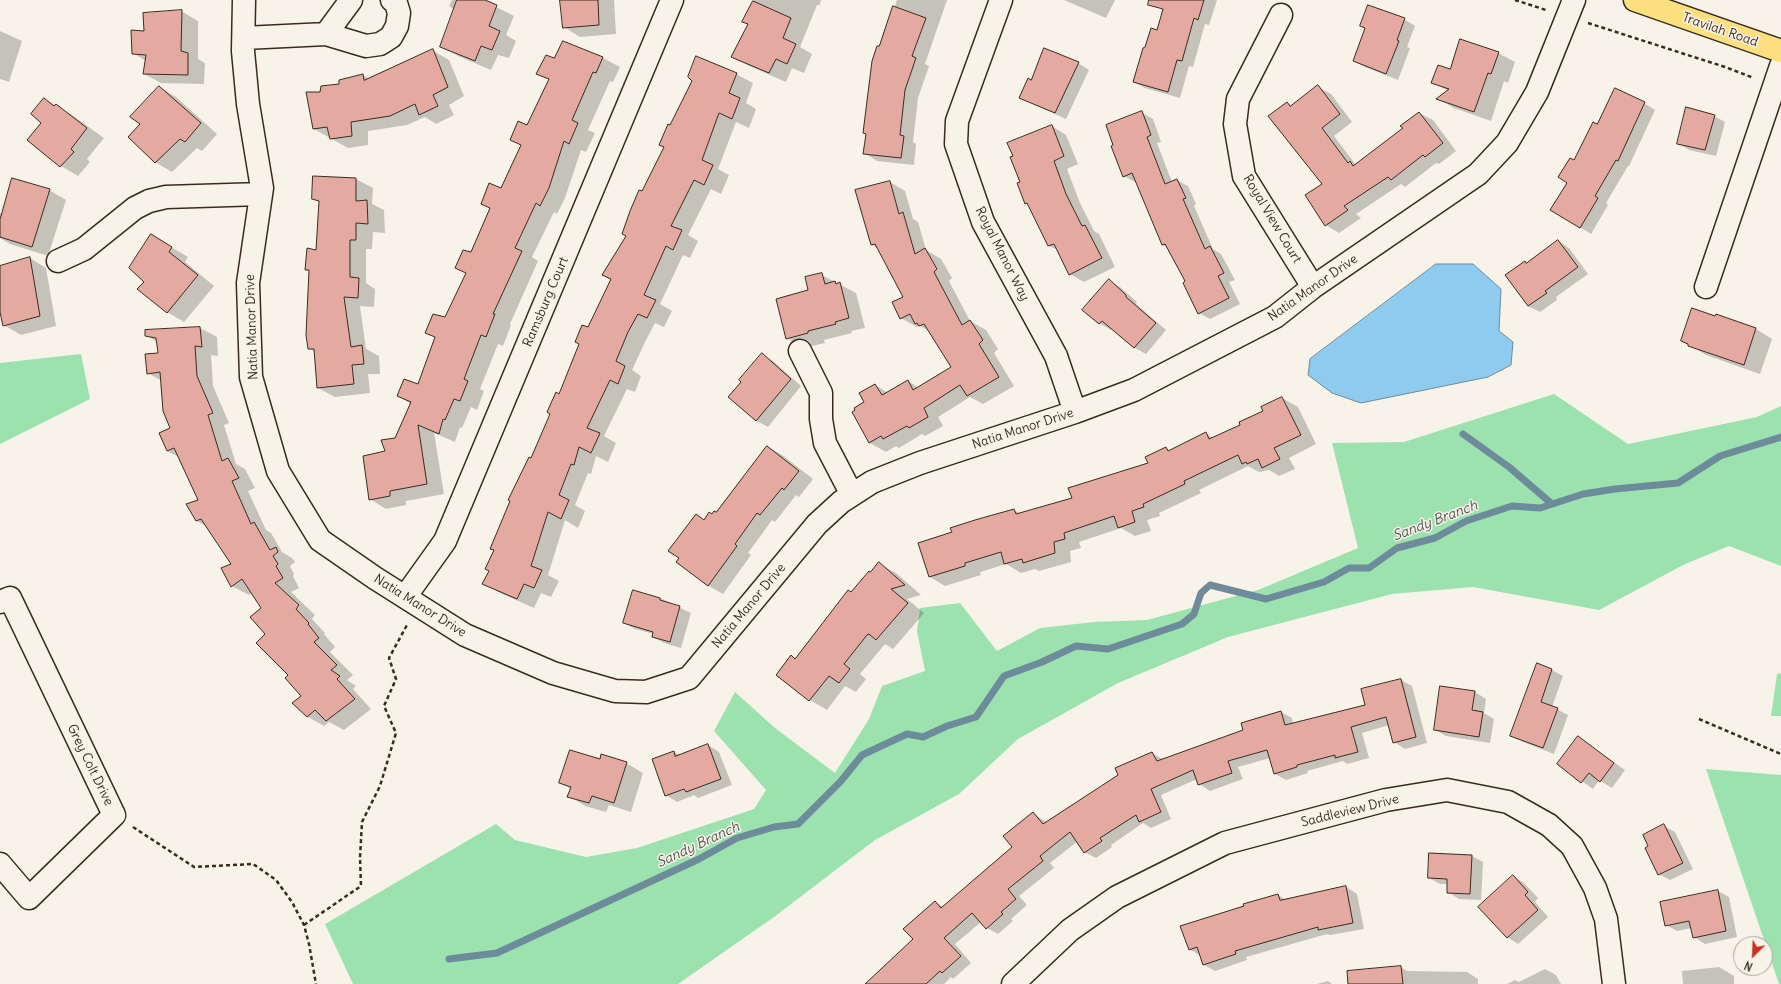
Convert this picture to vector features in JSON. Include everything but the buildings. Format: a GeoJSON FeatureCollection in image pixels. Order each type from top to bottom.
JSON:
{"type":"FeatureCollection","features":[{"type":"Feature","properties":{"kind":"main road","name":"Travilah Road"},"geometry":{"type":"LineString","coordinates":[[1636,0],[1781,51]]}},
{"type":"Feature","properties":{"kind":"street","name":"Natia Manor Drive"},"geometry":{"type":"LineString","coordinates":[[244,0],[244,38],[248,104],[262,188],[248,283],[251,377],[278,471],[320,540],[375,578],[466,635],[553,673],[615,691],[646,692],[689,678],[817,524],[841,502],[872,482],[920,463],[1075,412],[1134,390],[1268,320],[1313,287],[1478,174],[1507,143],[1537,92],[1571,8]]}},
{"type":"Feature","properties":{"kind":"street"},"geometry":{"type":"LineString","coordinates":[[326,34],[351,0]]}},
{"type":"Feature","properties":{"kind":"street"},"geometry":{"type":"LineString","coordinates":[[244,38],[326,34],[366,46],[380,44],[391,36],[397,26],[399,13],[396,3],[392,0]]}},
{"type":"Feature","properties":{"kind":"street","name":"Ramsburg Court"},"geometry":{"type":"LineString","coordinates":[[412,601],[445,541],[672,0]]}},
{"type":"Feature","properties":{"kind":"street","name":"Royal Manor Way"},"geometry":{"type":"LineString","coordinates":[[1000,0],[957,120],[956,144],[983,222],[1056,356],[1075,412]]}},
{"type":"Feature","properties":{"kind":"street","name":"Royal View Court"},"geometry":{"type":"LineString","coordinates":[[1281,15],[1238,99],[1235,124],[1244,176],[1313,287]]}},
{"type":"Feature","properties":{"kind":"street"},"geometry":{"type":"LineString","coordinates":[[1706,287],[1781,66]]}},
{"type":"Feature","properties":{"kind":"street"},"geometry":{"type":"LineString","coordinates":[[58,261],[84,249],[135,208],[149,201],[166,197],[261,194]]}},
{"type":"Feature","properties":{"kind":"street"},"geometry":{"type":"LineString","coordinates":[[800,350],[821,393],[821,419],[825,443],[852,495]]}},
{"type":"Feature","properties":{"kind":"street","name":"Grey Colt Drive"},"geometry":{"type":"LineString","coordinates":[[0,602],[10,598],[114,815],[29,898],[0,864]]}},
{"type":"Feature","properties":{"kind":"street","name":"Saddleview Drive"},"geometry":{"type":"LineString","coordinates":[[1013,984],[1070,930],[1117,897],[1225,843],[1386,800],[1447,790],[1508,802],[1549,825],[1572,846],[1595,888],[1606,919],[1614,984]]}},
{"type":"Feature","properties":{"kind":"path"},"geometry":{"type":"LineString","coordinates":[[1515,0],[1571,8],[1774,86]]}},
{"type":"Feature","properties":{"kind":"path"},"geometry":{"type":"LineString","coordinates":[[304,925],[361,886],[360,858],[362,822],[380,786],[396,734],[384,706],[396,679],[388,658],[412,601]]}},
{"type":"Feature","properties":{"kind":"path"},"geometry":{"type":"LineString","coordinates":[[1699,719],[1781,754]]}},
{"type":"Feature","properties":{"kind":"path"},"geometry":{"type":"LineString","coordinates":[[114,815],[194,867],[253,864],[276,880],[292,902],[304,925],[316,984]]}},
{"type":"Feature","properties":{"kind":"green space"},"geometry":{"type":"Polygon","coordinates":[[[81,354],[90,399],[0,444],[0,363],[81,354]]]}},
{"type":"Feature","properties":{"kind":"green space"},"geometry":{"type":"Polygon","coordinates":[[[1554,394],[1628,444],[1757,417],[1781,406],[1781,566],[1729,546],[1685,564],[1599,610],[1473,587],[1392,594],[1228,637],[1118,683],[1018,739],[959,794],[875,840],[774,917],[678,984],[353,984],[325,924],[496,824],[515,840],[586,857],[637,848],[754,809],[766,790],[714,731],[735,692],[775,728],[835,773],[869,719],[882,686],[925,671],[917,631],[920,608],[960,603],[997,651],[1040,628],[1094,622],[1147,620],[1258,590],[1358,548],[1332,443],[1404,442],[1554,394]]]}},
{"type":"Feature","properties":{"kind":"green space"},"geometry":{"type":"Polygon","coordinates":[[[1781,673],[1781,716],[1771,716],[1777,674],[1781,673]]]}},
{"type":"Feature","properties":{"kind":"green space"},"geometry":{"type":"Polygon","coordinates":[[[1706,769],[1781,775],[1781,984],[1779,984],[1773,966],[1773,936],[1763,936],[1706,769]]]}},
{"type":"Feature","properties":{"kind":"water"},"geometry":{"type":"Polygon","coordinates":[[[1436,264],[1473,264],[1501,289],[1499,331],[1513,342],[1511,365],[1488,377],[1361,403],[1332,393],[1308,375],[1310,359],[1436,264]]]}},
{"type":"Feature","properties":{"kind":"waterway"},"geometry":{"type":"LineString","coordinates":[[1463,434],[1509,467],[1552,504]]}},
{"type":"Feature","properties":{"kind":"waterway","name":"Sandy Branch"},"geometry":{"type":"LineString","coordinates":[[449,959],[497,953],[699,859],[737,838],[774,827],[798,824],[841,781],[862,755],[907,734],[923,737],[947,726],[976,717],[1004,676],[1042,662],[1076,646],[1108,649],[1182,624],[1194,614],[1201,593],[1210,585],[1266,599],[1324,582],[1349,568],[1369,568],[1397,548],[1435,538],[1466,521],[1512,506],[1540,508],[1583,494],[1615,489],[1678,483],[1720,456],[1781,437]]}}]}
